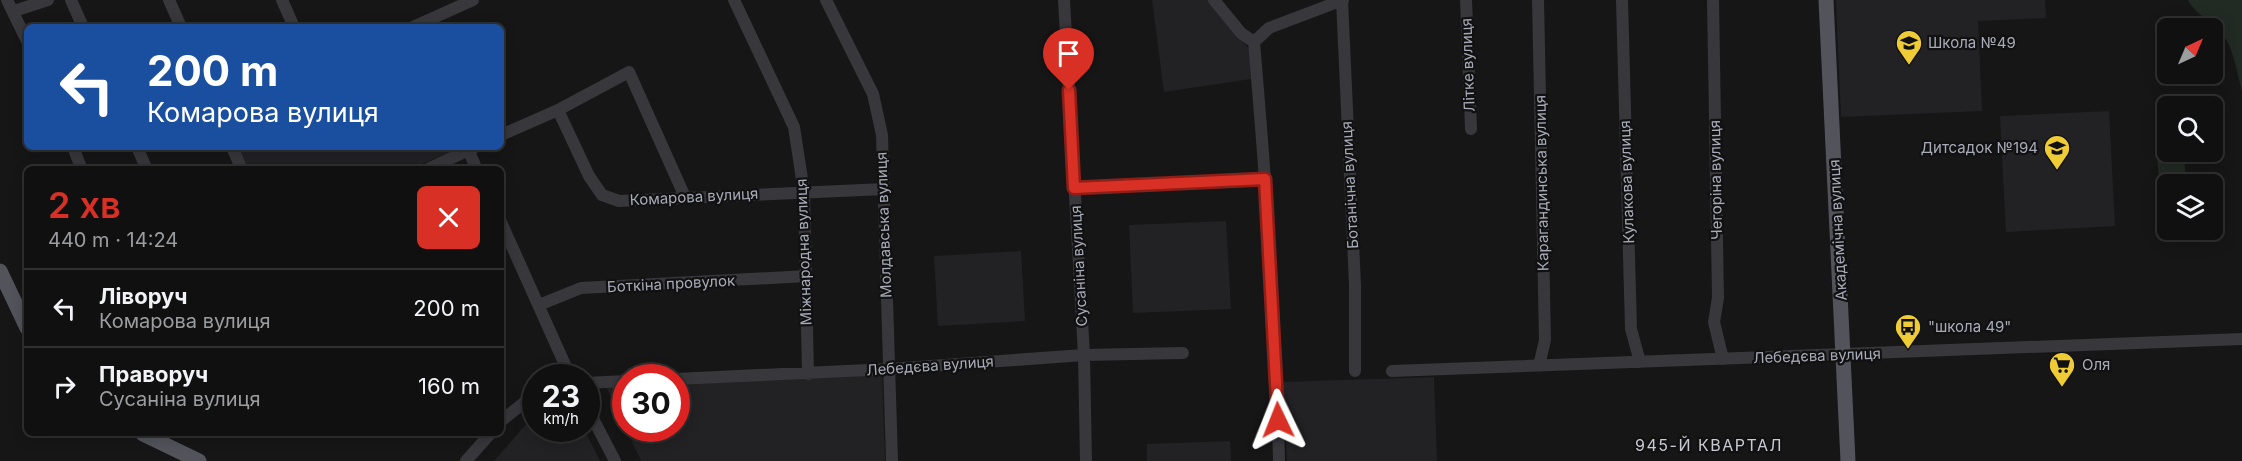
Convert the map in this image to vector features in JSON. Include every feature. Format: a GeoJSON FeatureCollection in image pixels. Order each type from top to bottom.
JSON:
{"type":"FeatureCollection","features":[{"type":"Feature","properties":{"kind":"main road","name":"Академічна вулиця"},"geometry":{"type":"LineString","coordinates":[[1826,0],[1848,461]]}},
{"type":"Feature","properties":{"kind":"main road"},"geometry":{"type":"LineString","coordinates":[[0,271],[24,322]]}},
{"type":"Feature","properties":{"kind":"main road"},"geometry":{"type":"LineString","coordinates":[[147,436],[199,461]]}},
{"type":"Feature","properties":{"kind":"street"},"geometry":{"type":"LineString","coordinates":[[24,36],[8,9],[48,0]]}},
{"type":"Feature","properties":{"kind":"street"},"geometry":{"type":"LineString","coordinates":[[71,0],[82,24]]}},
{"type":"Feature","properties":{"kind":"street"},"geometry":{"type":"LineString","coordinates":[[169,0],[180,24]]}},
{"type":"Feature","properties":{"kind":"street"},"geometry":{"type":"LineString","coordinates":[[282,0],[293,24]]}},
{"type":"Feature","properties":{"kind":"street"},"geometry":{"type":"LineString","coordinates":[[420,24],[473,0]]}},
{"type":"Feature","properties":{"kind":"street","name":"Міжнародна вулиця"},"geometry":{"type":"LineString","coordinates":[[734,0],[794,127],[804,192],[808,374]]}},
{"type":"Feature","properties":{"kind":"street","name":"Молдавська вулиця"},"geometry":{"type":"LineString","coordinates":[[826,0],[873,94],[882,135],[891,461]]}},
{"type":"Feature","properties":{"kind":"street","name":"Сусаніна вулиця"},"geometry":{"type":"LineString","coordinates":[[1064,0],[1084,355],[1086,461]]}},
{"type":"Feature","properties":{"kind":"street"},"geometry":{"type":"LineString","coordinates":[[1214,0],[1241,33],[1254,42]]}},
{"type":"Feature","properties":{"kind":"street"},"geometry":{"type":"LineString","coordinates":[[1254,42],[1269,28],[1342,0]]}},
{"type":"Feature","properties":{"kind":"street","name":"Ботанічна вулиця"},"geometry":{"type":"LineString","coordinates":[[1342,0],[1354,285],[1355,371]]}},
{"type":"Feature","properties":{"kind":"street","name":"Літке вулиця"},"geometry":{"type":"LineString","coordinates":[[1466,0],[1471,129]]}},
{"type":"Feature","properties":{"kind":"street","name":"Карагандинська вулиця"},"geometry":{"type":"LineString","coordinates":[[1538,0],[1545,340],[1539,366]]}},
{"type":"Feature","properties":{"kind":"street","name":"Кулакова вулиця"},"geometry":{"type":"LineString","coordinates":[[1622,0],[1631,329],[1640,362]]}},
{"type":"Feature","properties":{"kind":"street","name":"Чегоріна вулиця"},"geometry":{"type":"LineString","coordinates":[[1713,0],[1718,298],[1714,322],[1723,359]]}},
{"type":"Feature","properties":{"kind":"street"},"geometry":{"type":"LineString","coordinates":[[1254,42],[1277,379],[1279,461]]}},
{"type":"Feature","properties":{"kind":"street"},"geometry":{"type":"LineString","coordinates":[[504,134],[558,110],[629,72],[685,197]]}},
{"type":"Feature","properties":{"kind":"street","name":"Комарова вулиця"},"geometry":{"type":"LineString","coordinates":[[558,110],[589,176],[602,195],[619,201],[884,189]]}},
{"type":"Feature","properties":{"kind":"street"},"geometry":{"type":"LineString","coordinates":[[74,150],[80,166]]}},
{"type":"Feature","properties":{"kind":"street"},"geometry":{"type":"LineString","coordinates":[[138,150],[145,166]]}},
{"type":"Feature","properties":{"kind":"street"},"geometry":{"type":"LineString","coordinates":[[233,150],[240,166]]}},
{"type":"Feature","properties":{"kind":"street"},"geometry":{"type":"LineString","coordinates":[[434,166],[466,150]]}},
{"type":"Feature","properties":{"kind":"street"},"geometry":{"type":"LineString","coordinates":[[471,150],[476,166]]}},
{"type":"Feature","properties":{"kind":"street"},"geometry":{"type":"LineString","coordinates":[[1074,188],[1265,179]]}},
{"type":"Feature","properties":{"kind":"street"},"geometry":{"type":"LineString","coordinates":[[504,229],[565,364]]}},
{"type":"Feature","properties":{"kind":"street","name":"Боткіна провулок"},"geometry":{"type":"LineString","coordinates":[[539,305],[581,288],[807,276]]}},
{"type":"Feature","properties":{"kind":"street","name":"Лебедєва вулиця"},"geometry":{"type":"LineString","coordinates":[[1392,370],[2242,339]]}},
{"type":"Feature","properties":{"kind":"street","name":"Лебедєва вулиця"},"geometry":{"type":"LineString","coordinates":[[690,378],[808,374],[1084,355],[1183,352]]}},
{"type":"Feature","properties":{"kind":"street"},"geometry":{"type":"LineString","coordinates":[[504,419],[522,404]]}},
{"type":"Feature","properties":{"kind":"street"},"geometry":{"type":"LineString","coordinates":[[600,432],[615,461]]}},
{"type":"Feature","properties":{"kind":"street"},"geometry":{"type":"LineString","coordinates":[[466,461],[488,436]]}},
{"type":"Feature","properties":{"kind":"shaded area"},"geometry":{"type":"Polygon","coordinates":[[[1152,0],[1209,0],[1250,50],[1251,79],[1164,92],[1152,0]]]}},
{"type":"Feature","properties":{"kind":"shaded area","name":"Школа №49"},"geometry":{"type":"Polygon","coordinates":[[[1836,0],[2045,0],[2046,18],[1978,21],[1982,111],[1841,117],[1836,0]]]}},
{"type":"Feature","properties":{"kind":"shaded area"},"geometry":{"type":"Polygon","coordinates":[[[2188,0],[2242,0],[2242,91],[2234,58],[2223,35],[2223,18],[2204,18],[2188,0]]]}},
{"type":"Feature","properties":{"kind":"shaded area","name":"Дитсадок №194"},"geometry":{"type":"Polygon","coordinates":[[[2109,111],[2115,226],[2006,232],[2000,116],[2109,111]]]}},
{"type":"Feature","properties":{"kind":"shaded area"},"geometry":{"type":"Polygon","coordinates":[[[239,150],[455,150],[417,166],[246,166],[239,150]]]}},
{"type":"Feature","properties":{"kind":"shaded area"},"geometry":{"type":"Polygon","coordinates":[[[2158,162],[2184,162],[2185,174],[2159,174],[2158,162]]]}},
{"type":"Feature","properties":{"kind":"shaded area"},"geometry":{"type":"Polygon","coordinates":[[[1226,221],[1231,309],[1133,313],[1129,225],[1226,221]]]}},
{"type":"Feature","properties":{"kind":"shaded area"},"geometry":{"type":"Polygon","coordinates":[[[1021,251],[1025,321],[938,326],[934,256],[1021,251]]]}},
{"type":"Feature","properties":{"kind":"shaded area"},"geometry":{"type":"Polygon","coordinates":[[[882,373],[885,461],[641,461],[632,442],[690,442],[690,382],[882,373]]]}},
{"type":"Feature","properties":{"kind":"shaded area"},"geometry":{"type":"Polygon","coordinates":[[[1434,377],[1437,461],[1287,461],[1283,382],[1434,377]]]}},
{"type":"Feature","properties":{"kind":"shaded area"},"geometry":{"type":"Polygon","coordinates":[[[606,387],[612,387],[612,400],[606,387]]]}},
{"type":"Feature","properties":{"kind":"shaded area"},"geometry":{"type":"Polygon","coordinates":[[[522,429],[522,442],[590,442],[600,461],[494,461],[522,429]]]}},
{"type":"Feature","properties":{"kind":"shaded area"},"geometry":{"type":"Polygon","coordinates":[[[1230,441],[1231,461],[1147,461],[1147,444],[1230,441]]]}},
{"type":"Feature","properties":{"kind":"place","name":"Школа №49"},"geometry":{"type":"Point","coordinates":[1909,66]}},
{"type":"Feature","properties":{"kind":"place","name":"Дитсадок №194"},"geometry":{"type":"Point","coordinates":[2057,171]}},
{"type":"Feature","properties":{"kind":"place","name":"\"школа 49\""},"geometry":{"type":"Point","coordinates":[1908,350]}},
{"type":"Feature","properties":{"kind":"place","name":"Оля"},"geometry":{"type":"Point","coordinates":[2062,388]}},
{"type":"Feature","properties":{"kind":"district","name":"945-Й КВАРТАЛ"},"geometry":{"type":"Point","coordinates":[1709,445]}},
{"type":"Feature","properties":{"kind":"route"},"geometry":{"type":"LineString","coordinates":[[1069,90],[1074,188],[1265,179],[1278,420]]}}]}
